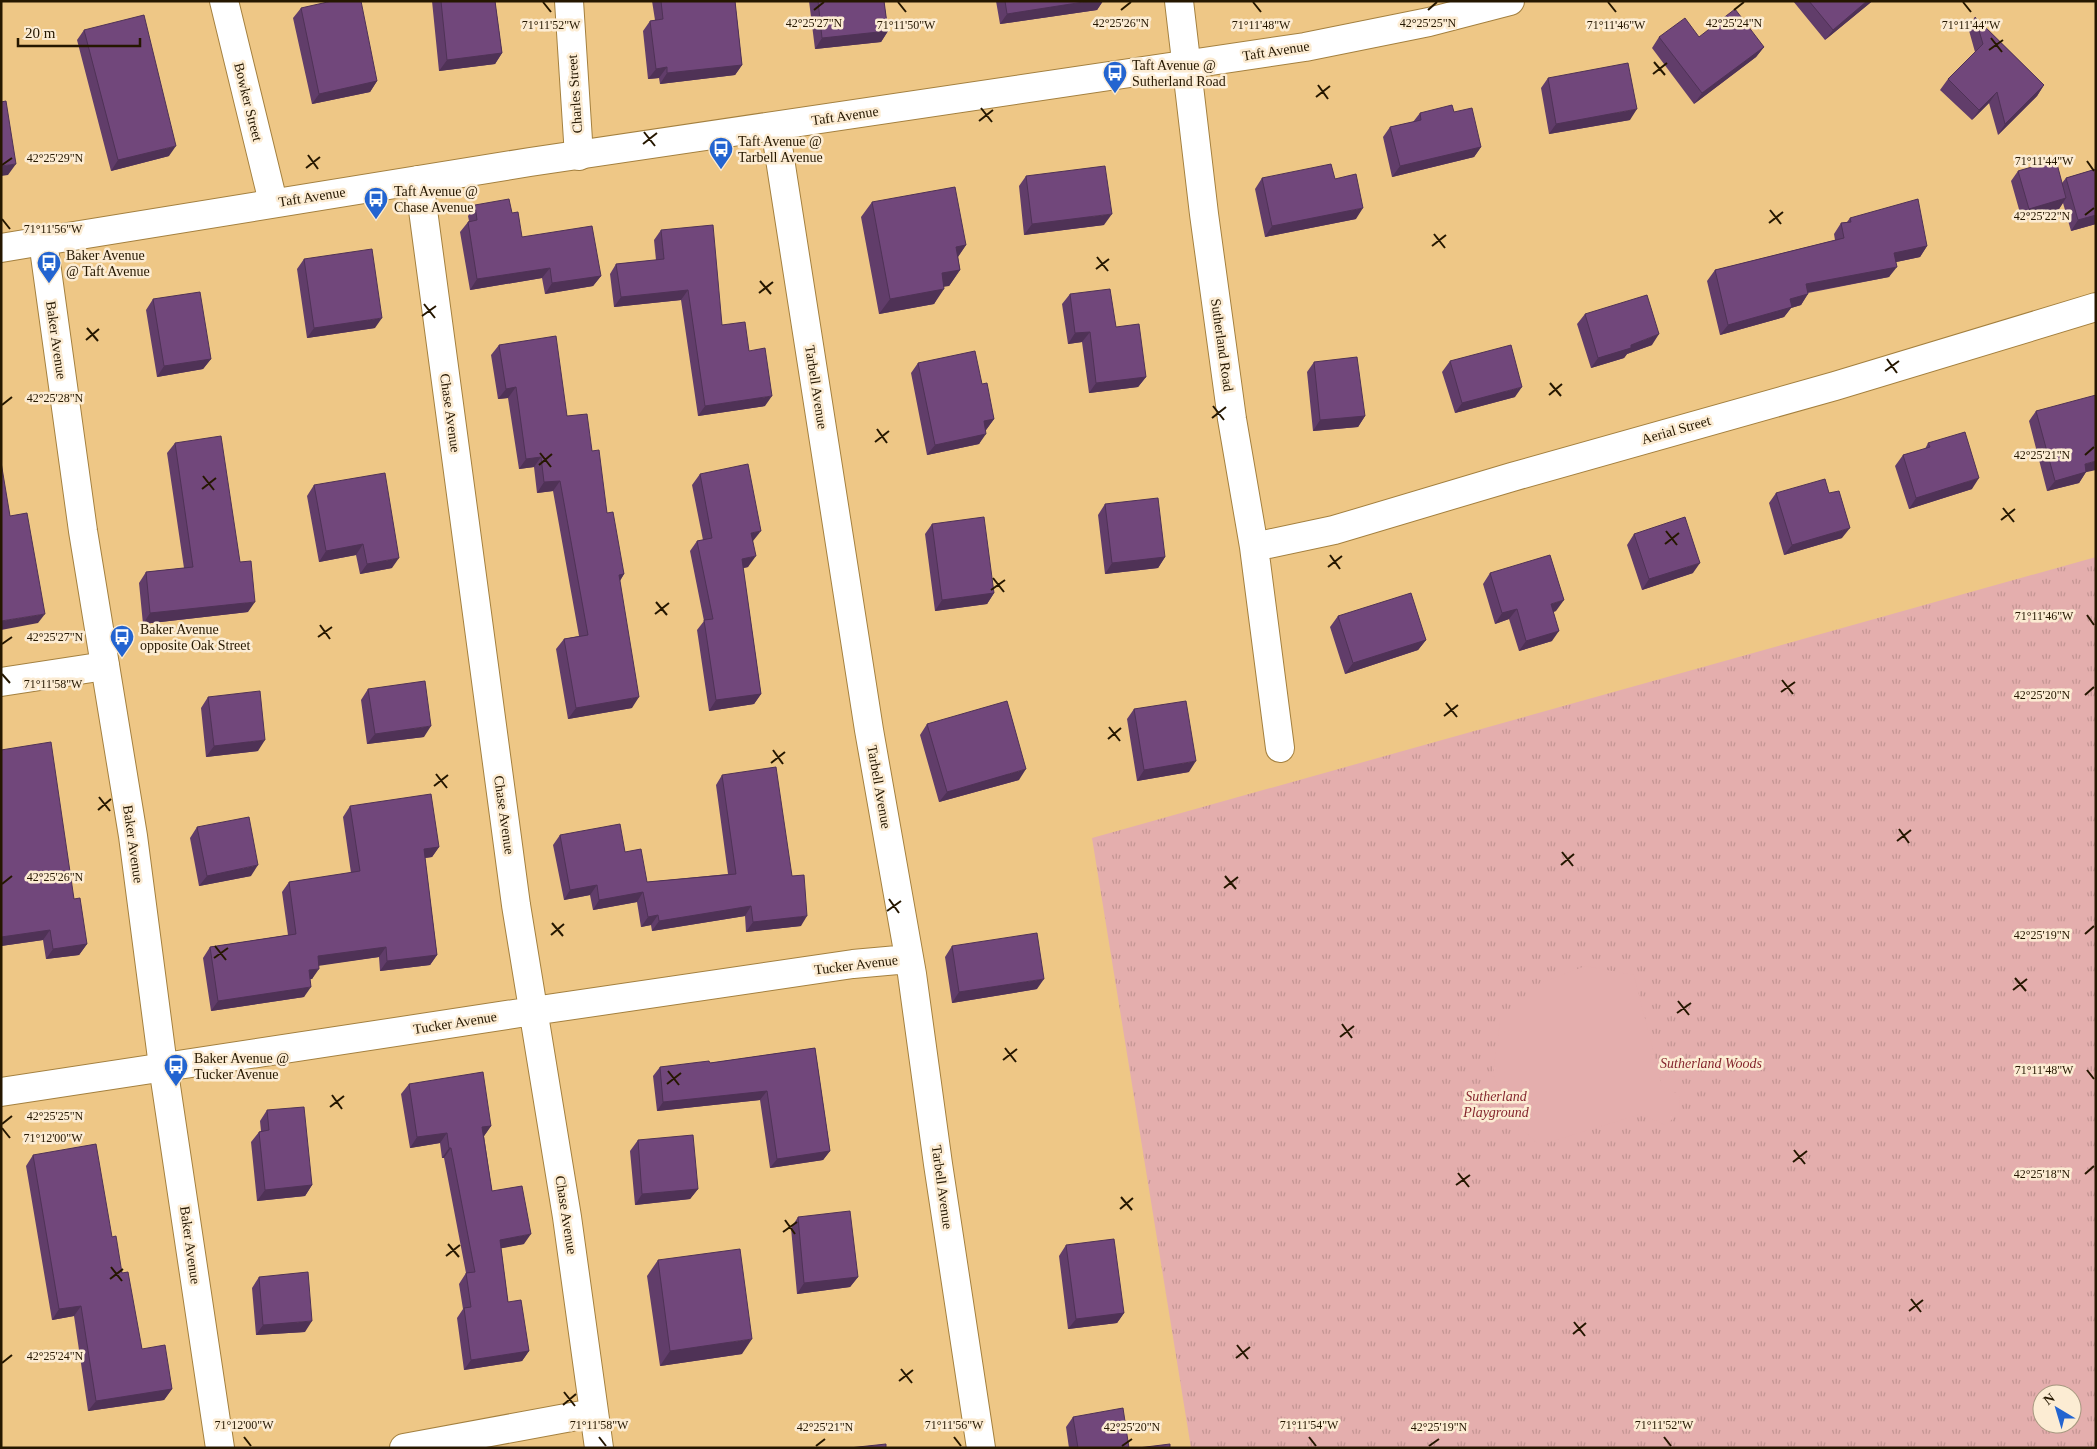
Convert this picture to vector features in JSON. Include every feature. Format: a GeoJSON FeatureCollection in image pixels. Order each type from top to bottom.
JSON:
{"type":"FeatureCollection","features":[{"type":"Feature","properties":{"kind":"street","name":"Bowker Street"},"geometry":{"type":"LineString","coordinates":[[224,1],[273,202]]}},
{"type":"Feature","properties":{"kind":"street","name":"Charles Street"},"geometry":{"type":"LineString","coordinates":[[568,1],[580,156]]}},
{"type":"Feature","properties":{"kind":"street","name":"Sutherland Road"},"geometry":{"type":"LineString","coordinates":[[1180,1],[1230,410],[1254,547],[1280,748]]}},
{"type":"Feature","properties":{"kind":"street","name":"Taft Avenue"},"geometry":{"type":"LineString","coordinates":[[1,248],[273,202],[1305,47],[1429,22],[1510,1]]}},
{"type":"Feature","properties":{"kind":"street","name":"Tarbell Avenue"},"geometry":{"type":"LineString","coordinates":[[775,126],[868,720],[909,959],[981,1448]]}},
{"type":"Feature","properties":{"kind":"street","name":"Chase Avenue"},"geometry":{"type":"LineString","coordinates":[[419,180],[512,875],[566,1217],[599,1448]]}},
{"type":"Feature","properties":{"kind":"street","name":"Baker Avenue"},"geometry":{"type":"LineString","coordinates":[[42,241],[83,531],[133,836],[163,1066],[220,1448]]}},
{"type":"Feature","properties":{"kind":"street","name":"Aerial Street"},"geometry":{"type":"LineString","coordinates":[[1254,547],[1334,530],[1521,474],[1836,386],[2096,307]]}},
{"type":"Feature","properties":{"kind":"street"},"geometry":{"type":"LineString","coordinates":[[1,682],[105,666]]}},
{"type":"Feature","properties":{"kind":"street","name":"Tucker Avenue"},"geometry":{"type":"LineString","coordinates":[[1,1092],[533,1011],[854,964],[909,959]]}},
{"type":"Feature","properties":{"kind":"street"},"geometry":{"type":"LineString","coordinates":[[404,1448],[593,1413]]}},
{"type":"Feature","properties":{"kind":"green space","name":"Sutherland Woods"},"geometry":{"type":"Polygon","coordinates":[[[2096,557],[2096,1448],[1191,1448],[1092,838],[2096,557]]]}},
{"type":"Feature","properties":{"kind":"green space"},"geometry":{"type":"Polygon","coordinates":[[[1585,966],[1634,975],[1662,1086],[1680,1095],[1679,1113],[1666,1125],[1641,1114],[1539,1145],[1509,1117],[1493,1074],[1500,1021],[1536,985],[1585,966]]]}},
{"type":"Feature","properties":{"kind":"building"},"geometry":{"type":"Polygon","coordinates":[[[332,1],[361,1],[377,81],[319,94],[301,8],[332,1]]]}},
{"type":"Feature","properties":{"kind":"building"},"geometry":{"type":"Polygon","coordinates":[[[441,1],[495,1],[502,53],[447,60],[441,1]]]}},
{"type":"Feature","properties":{"kind":"building"},"geometry":{"type":"Polygon","coordinates":[[[661,1],[735,1],[742,65],[667,73],[667,67],[656,69],[650,21],[663,19],[661,1]]]}},
{"type":"Feature","properties":{"kind":"building"},"geometry":{"type":"Polygon","coordinates":[[[818,1],[884,1],[888,31],[822,38],[818,1]]]}},
{"type":"Feature","properties":{"kind":"building"},"geometry":{"type":"Polygon","coordinates":[[[1005,1],[1090,1],[1007,14],[1005,1]]]}},
{"type":"Feature","properties":{"kind":"building"},"geometry":{"type":"Polygon","coordinates":[[[1809,1],[1867,1],[1833,30],[1809,1]]]}},
{"type":"Feature","properties":{"kind":"building"},"geometry":{"type":"Polygon","coordinates":[[[1735,9],[1764,47],[1702,93],[1659,37],[1685,18],[1699,37],[1735,9]]]}},
{"type":"Feature","properties":{"kind":"building"},"geometry":{"type":"Polygon","coordinates":[[[144,15],[176,146],[118,160],[84,30],[144,15]]]}},
{"type":"Feature","properties":{"kind":"building"},"geometry":{"type":"Polygon","coordinates":[[[1975,17],[2044,85],[2005,124],[1997,92],[1979,110],[1948,79],[1983,44],[1975,17]]]}},
{"type":"Feature","properties":{"kind":"building"},"geometry":{"type":"Polygon","coordinates":[[[1628,63],[1637,109],[1556,124],[1548,78],[1628,63]]]}},
{"type":"Feature","properties":{"kind":"building"},"geometry":{"type":"Polygon","coordinates":[[[6,101],[16,164],[1,166],[1,102],[6,101]]]}},
{"type":"Feature","properties":{"kind":"building"},"geometry":{"type":"Polygon","coordinates":[[[1452,105],[1454,112],[1472,108],[1481,147],[1400,166],[1390,127],[1421,120],[1420,113],[1452,105]]]}},
{"type":"Feature","properties":{"kind":"building"},"geometry":{"type":"Polygon","coordinates":[[[2056,160],[2066,198],[2029,209],[2018,171],[2056,160]]]}},
{"type":"Feature","properties":{"kind":"building"},"geometry":{"type":"Polygon","coordinates":[[[1331,164],[1335,179],[1356,174],[1363,208],[1272,226],[1262,178],[1331,164]]]}},
{"type":"Feature","properties":{"kind":"building"},"geometry":{"type":"Polygon","coordinates":[[[1105,166],[1112,214],[1032,224],[1026,176],[1105,166]]]}},
{"type":"Feature","properties":{"kind":"building"},"geometry":{"type":"Polygon","coordinates":[[[2096,169],[2096,215],[2078,220],[2066,178],[2096,169]]]}},
{"type":"Feature","properties":{"kind":"building"},"geometry":{"type":"Polygon","coordinates":[[[955,187],[966,245],[956,247],[960,270],[942,273],[944,289],[890,299],[872,202],[955,187]]]}},
{"type":"Feature","properties":{"kind":"building"},"geometry":{"type":"Polygon","coordinates":[[[509,199],[512,213],[518,212],[522,237],[592,226],[601,276],[552,283],[550,268],[477,279],[468,222],[477,220],[475,205],[509,199]]]}},
{"type":"Feature","properties":{"kind":"building"},"geometry":{"type":"Polygon","coordinates":[[[1918,199],[1927,246],[1894,253],[1897,267],[1806,284],[1808,294],[1790,299],[1792,307],[1728,325],[1715,270],[1844,238],[1841,223],[1851,222],[1850,218],[1918,199]]]}},
{"type":"Feature","properties":{"kind":"building"},"geometry":{"type":"Polygon","coordinates":[[[713,225],[722,325],[745,322],[749,351],[765,348],[772,396],[705,406],[688,290],[621,297],[616,264],[664,259],[661,230],[713,225]]]}},
{"type":"Feature","properties":{"kind":"building"},"geometry":{"type":"Polygon","coordinates":[[[372,249],[382,318],[314,328],[304,259],[372,249]]]}},
{"type":"Feature","properties":{"kind":"building"},"geometry":{"type":"Polygon","coordinates":[[[1110,289],[1116,327],[1139,324],[1146,377],[1096,383],[1090,332],[1075,333],[1070,294],[1110,289]]]}},
{"type":"Feature","properties":{"kind":"building"},"geometry":{"type":"Polygon","coordinates":[[[200,292],[211,359],[164,366],[153,299],[200,292]]]}},
{"type":"Feature","properties":{"kind":"building"},"geometry":{"type":"Polygon","coordinates":[[[1647,295],[1659,334],[1631,345],[1631,348],[1598,358],[1585,314],[1647,295]]]}},
{"type":"Feature","properties":{"kind":"building"},"geometry":{"type":"Polygon","coordinates":[[[556,336],[567,416],[587,414],[592,451],[599,450],[607,513],[613,512],[624,574],[619,575],[639,697],[576,708],[564,639],[588,635],[560,481],[544,482],[541,457],[526,459],[516,387],[506,389],[499,345],[556,336]]]}},
{"type":"Feature","properties":{"kind":"building"},"geometry":{"type":"Polygon","coordinates":[[[1511,345],[1522,387],[1462,403],[1450,361],[1511,345]]]}},
{"type":"Feature","properties":{"kind":"building"},"geometry":{"type":"Polygon","coordinates":[[[975,351],[982,384],[987,383],[994,419],[984,421],[986,434],[935,445],[918,363],[975,351]]]}},
{"type":"Feature","properties":{"kind":"building"},"geometry":{"type":"Polygon","coordinates":[[[1357,357],[1365,416],[1320,420],[1314,362],[1357,357]]]}},
{"type":"Feature","properties":{"kind":"building"},"geometry":{"type":"Polygon","coordinates":[[[2096,395],[2096,461],[2085,464],[2086,472],[2055,481],[2036,411],[2096,395]]]}},
{"type":"Feature","properties":{"kind":"building"},"geometry":{"type":"Polygon","coordinates":[[[1965,432],[1979,478],[1916,498],[1903,455],[1930,447],[1928,443],[1965,432]]]}},
{"type":"Feature","properties":{"kind":"building"},"geometry":{"type":"Polygon","coordinates":[[[221,436],[240,562],[251,561],[255,602],[150,613],[146,572],[193,567],[175,443],[221,436]]]}},
{"type":"Feature","properties":{"kind":"building"},"geometry":{"type":"Polygon","coordinates":[[[1,462],[10,516],[27,513],[45,614],[1,621],[1,462]]]}},
{"type":"Feature","properties":{"kind":"building"},"geometry":{"type":"Polygon","coordinates":[[[748,464],[761,531],[751,533],[756,556],[742,559],[761,694],[716,700],[704,620],[713,619],[697,541],[712,538],[700,474],[748,464]]]}},
{"type":"Feature","properties":{"kind":"building"},"geometry":{"type":"Polygon","coordinates":[[[385,473],[399,558],[367,564],[363,544],[326,551],[314,485],[385,473]]]}},
{"type":"Feature","properties":{"kind":"building"},"geometry":{"type":"Polygon","coordinates":[[[1825,479],[1829,493],[1839,491],[1850,528],[1792,545],[1776,493],[1825,479]]]}},
{"type":"Feature","properties":{"kind":"building"},"geometry":{"type":"Polygon","coordinates":[[[1158,498],[1165,557],[1112,563],[1105,504],[1158,498]]]}},
{"type":"Feature","properties":{"kind":"building"},"geometry":{"type":"Polygon","coordinates":[[[984,517],[994,593],[942,600],[932,524],[984,517]]]}},
{"type":"Feature","properties":{"kind":"building"},"geometry":{"type":"Polygon","coordinates":[[[1685,517],[1700,563],[1649,579],[1634,534],[1685,517]]]}},
{"type":"Feature","properties":{"kind":"building"},"geometry":{"type":"Polygon","coordinates":[[[1550,555],[1564,600],[1551,604],[1559,631],[1526,641],[1517,609],[1502,613],[1490,573],[1550,555]]]}},
{"type":"Feature","properties":{"kind":"building"},"geometry":{"type":"Polygon","coordinates":[[[1411,593],[1426,640],[1353,663],[1338,616],[1411,593]]]}},
{"type":"Feature","properties":{"kind":"building"},"geometry":{"type":"Polygon","coordinates":[[[425,681],[431,726],[375,734],[368,689],[425,681]]]}},
{"type":"Feature","properties":{"kind":"building"},"geometry":{"type":"Polygon","coordinates":[[[260,691],[265,740],[214,746],[208,697],[260,691]]]}},
{"type":"Feature","properties":{"kind":"building"},"geometry":{"type":"Polygon","coordinates":[[[1007,701],[1026,769],[947,792],[927,724],[1007,701]]]}},
{"type":"Feature","properties":{"kind":"building"},"geometry":{"type":"Polygon","coordinates":[[[1186,701],[1196,761],[1144,770],[1134,709],[1186,701]]]}},
{"type":"Feature","properties":{"kind":"building"},"geometry":{"type":"Polygon","coordinates":[[[51,742],[74,899],[80,898],[87,944],[53,949],[50,930],[1,937],[1,750],[51,742]]]}},
{"type":"Feature","properties":{"kind":"building"},"geometry":{"type":"Polygon","coordinates":[[[776,767],[792,876],[804,875],[807,916],[753,922],[751,906],[659,921],[658,915],[648,917],[643,892],[599,900],[597,885],[570,890],[560,835],[620,824],[625,852],[641,849],[647,882],[736,874],[722,775],[776,767]]]}},
{"type":"Feature","properties":{"kind":"building"},"geometry":{"type":"Polygon","coordinates":[[[431,794],[439,847],[424,849],[437,955],[387,961],[386,947],[318,956],[319,969],[309,970],[311,987],[218,1001],[210,947],[296,934],[289,882],[360,871],[350,806],[431,794]]]}},
{"type":"Feature","properties":{"kind":"building"},"geometry":{"type":"Polygon","coordinates":[[[249,817],[258,865],[207,876],[197,827],[249,817]]]}},
{"type":"Feature","properties":{"kind":"building"},"geometry":{"type":"Polygon","coordinates":[[[1037,933],[1044,979],[959,992],[952,946],[1037,933]]]}},
{"type":"Feature","properties":{"kind":"building"},"geometry":{"type":"Polygon","coordinates":[[[815,1048],[830,1151],[777,1159],[767,1091],[663,1102],[660,1067],[709,1061],[710,1063],[815,1048]]]}},
{"type":"Feature","properties":{"kind":"building"},"geometry":{"type":"Polygon","coordinates":[[[483,1072],[491,1126],[482,1127],[492,1191],[522,1186],[531,1234],[500,1240],[508,1302],[521,1300],[529,1351],[471,1360],[464,1308],[471,1307],[466,1273],[475,1272],[451,1148],[449,1148],[447,1133],[417,1137],[409,1084],[483,1072]]]}},
{"type":"Feature","properties":{"kind":"building"},"geometry":{"type":"Polygon","coordinates":[[[304,1107],[312,1185],[265,1190],[259,1132],[269,1130],[267,1110],[304,1107]]]}},
{"type":"Feature","properties":{"kind":"building"},"geometry":{"type":"Polygon","coordinates":[[[693,1135],[698,1189],[642,1194],[638,1140],[693,1135]]]}},
{"type":"Feature","properties":{"kind":"building"},"geometry":{"type":"Polygon","coordinates":[[[96,1144],[112,1237],[116,1236],[122,1273],[128,1272],[142,1349],[165,1345],[172,1389],[96,1401],[81,1306],[59,1309],[33,1155],[96,1144]]]}},
{"type":"Feature","properties":{"kind":"building"},"geometry":{"type":"Polygon","coordinates":[[[850,1211],[858,1277],[804,1283],[798,1217],[850,1211]]]}},
{"type":"Feature","properties":{"kind":"building"},"geometry":{"type":"Polygon","coordinates":[[[1114,1239],[1124,1313],[1076,1319],[1066,1245],[1114,1239]]]}},
{"type":"Feature","properties":{"kind":"building"},"geometry":{"type":"Polygon","coordinates":[[[740,1249],[752,1339],[670,1351],[658,1260],[740,1249]]]}},
{"type":"Feature","properties":{"kind":"building"},"geometry":{"type":"Polygon","coordinates":[[[308,1272],[312,1321],[263,1325],[259,1277],[308,1272]]]}},
{"type":"Feature","properties":{"kind":"building"},"geometry":{"type":"Polygon","coordinates":[[[1123,1408],[1129,1448],[1078,1448],[1073,1417],[1123,1408]]]}},
{"type":"Feature","properties":{"kind":"building"},"geometry":{"type":"Polygon","coordinates":[[[886,1444],[886,1448],[849,1448],[886,1444]]]}},
{"type":"Feature","properties":{"kind":"building"},"geometry":{"type":"Polygon","coordinates":[[[1170,1444],[1170,1448],[1138,1448],[1170,1444]]]}},
{"type":"Feature","properties":{"kind":"place","name":"Taft Avenue @ Sutherland Road"},"geometry":{"type":"Point","coordinates":[1115,94]}},
{"type":"Feature","properties":{"kind":"place","name":"Taft Avenue @ Tarbell Avenue"},"geometry":{"type":"Point","coordinates":[721,170]}},
{"type":"Feature","properties":{"kind":"place","name":"Taft Avenue @ Chase Avenue"},"geometry":{"type":"Point","coordinates":[376,220]}},
{"type":"Feature","properties":{"kind":"place","name":"Baker Avenue @ Taft Avenue"},"geometry":{"type":"Point","coordinates":[49,284]}},
{"type":"Feature","properties":{"kind":"place","name":"Baker Avenue opposite Oak Street"},"geometry":{"type":"Point","coordinates":[122,658]}},
{"type":"Feature","properties":{"kind":"place","name":"Baker Avenue @ Tucker Avenue"},"geometry":{"type":"Point","coordinates":[176,1087]}},
{"type":"Feature","properties":{"kind":"park label","name":"Sutherland Playground"},"geometry":{"type":"Point","coordinates":[1496,1104]}}]}
